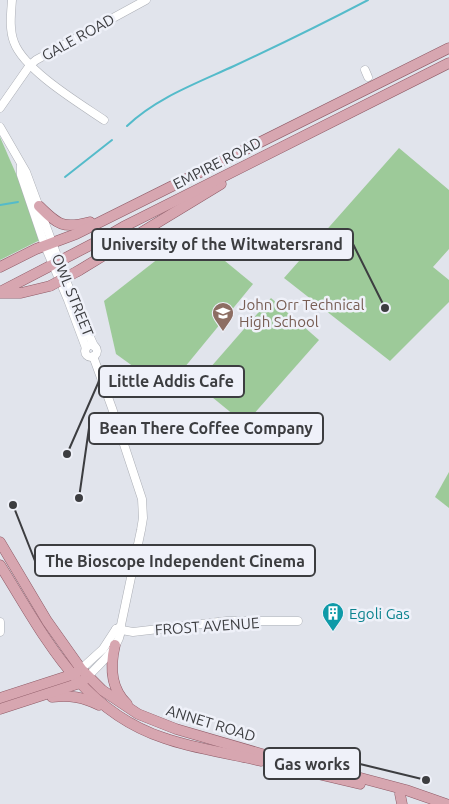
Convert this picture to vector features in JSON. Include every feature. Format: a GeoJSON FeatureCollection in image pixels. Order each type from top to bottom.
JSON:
{"type":"FeatureCollection","features":[{"type":"Feature","properties":{"kind":"main road","name":"EMPIRE ROAD"},"geometry":{"type":"LineString","coordinates":[[0,267],[49,244],[76,234],[449,48]]}},
{"type":"Feature","properties":{"kind":"main road","name":"EMPIRE ROAD"},"geometry":{"type":"LineString","coordinates":[[0,293],[122,227],[449,63]]}},
{"type":"Feature","properties":{"kind":"main road"},"geometry":{"type":"LineString","coordinates":[[0,293],[22,293],[50,286],[218,186],[236,170]]}},
{"type":"Feature","properties":{"kind":"main road"},"geometry":{"type":"LineString","coordinates":[[39,206],[53,220],[66,226],[74,226],[108,217]]}},
{"type":"Feature","properties":{"kind":"main road"},"geometry":{"type":"LineString","coordinates":[[0,542],[80,676]]}},
{"type":"Feature","properties":{"kind":"main road"},"geometry":{"type":"LineString","coordinates":[[0,565],[53,651],[80,676]]}},
{"type":"Feature","properties":{"kind":"main road"},"geometry":{"type":"LineString","coordinates":[[115,645],[111,667],[115,684],[124,700],[138,714]]}},
{"type":"Feature","properties":{"kind":"main road"},"geometry":{"type":"LineString","coordinates":[[0,709],[40,697],[80,676]]}},
{"type":"Feature","properties":{"kind":"main road"},"geometry":{"type":"LineString","coordinates":[[0,698],[80,676]]}},
{"type":"Feature","properties":{"kind":"main road","name":"ANNET ROAD"},"geometry":{"type":"LineString","coordinates":[[80,676],[111,711],[138,728],[163,738],[326,773],[372,784],[435,803]]}},
{"type":"Feature","properties":{"kind":"main road","name":"ANNET ROAD"},"geometry":{"type":"LineString","coordinates":[[80,676],[138,714],[169,727],[326,773]]}},
{"type":"Feature","properties":{"kind":"main road"},"geometry":{"type":"LineString","coordinates":[[40,697],[72,696],[90,701],[111,711]]}},
{"type":"Feature","properties":{"kind":"main road","name":"ANNET ROAD"},"geometry":{"type":"LineString","coordinates":[[372,784],[401,799],[435,803]]}},
{"type":"Feature","properties":{"kind":"street"},"geometry":{"type":"LineString","coordinates":[[12,0],[11,22],[14,42],[30,65],[60,90],[104,120]]}},
{"type":"Feature","properties":{"kind":"street","name":"GALE ROAD"},"geometry":{"type":"LineString","coordinates":[[0,108],[30,65],[48,53],[146,0]]}},
{"type":"Feature","properties":{"kind":"street"},"geometry":{"type":"LineString","coordinates":[[0,127],[26,172],[39,206],[49,244]]}},
{"type":"Feature","properties":{"kind":"street"},"geometry":{"type":"LineString","coordinates":[[21,166],[21,175],[49,244]]}},
{"type":"Feature","properties":{"kind":"street","name":"OWL STREET"},"geometry":{"type":"LineString","coordinates":[[49,244],[90,347],[96,353],[93,356],[142,500],[143,518],[141,530],[115,645],[105,658],[80,676]]}},
{"type":"Feature","properties":{"kind":"street","name":"FROST AVENUE"},"geometry":{"type":"LineString","coordinates":[[120,628],[133,632],[227,621],[298,621]]}},
{"type":"Feature","properties":{"kind":"street"},"geometry":{"type":"LineString","coordinates":[[0,622],[0,632]]}},
{"type":"Feature","properties":{"kind":"street","name":"OWL STREET"},"geometry":{"type":"LineString","coordinates":[[80,676],[120,628]]}},
{"type":"Feature","properties":{"kind":"green space"},"geometry":{"type":"Polygon","coordinates":[[[0,137],[44,238],[0,260],[0,137]]]}},
{"type":"Feature","properties":{"kind":"green space"},"geometry":{"type":"Polygon","coordinates":[[[399,148],[449,190],[449,249],[433,267],[449,280],[449,302],[390,361],[284,278],[399,148]]]}},
{"type":"Feature","properties":{"kind":"green space"},"geometry":{"type":"Polygon","coordinates":[[[191,233],[253,284],[166,390],[116,354],[104,301],[191,233]]]}},
{"type":"Feature","properties":{"kind":"green space"},"geometry":{"type":"Polygon","coordinates":[[[271,298],[319,340],[245,424],[196,384],[271,298]]]}},
{"type":"Feature","properties":{"kind":"green space"},"geometry":{"type":"Polygon","coordinates":[[[449,472],[449,508],[435,497],[449,472]]]}},
{"type":"Feature","properties":{"kind":"waterway"},"geometry":{"type":"LineString","coordinates":[[127,126],[138,116],[164,99],[285,42],[368,0]]}},
{"type":"Feature","properties":{"kind":"waterway"},"geometry":{"type":"LineString","coordinates":[[65,177],[112,140]]}},
{"type":"Feature","properties":{"kind":"waterway"},"geometry":{"type":"LineString","coordinates":[[0,205],[18,202]]}},
{"type":"Feature","properties":{"kind":"place","name":"University of the Witwatersrand"},"geometry":{"type":"Point","coordinates":[385,308]}},
{"type":"Feature","properties":{"kind":"place","name":"John Orr Technical High School"},"geometry":{"type":"Point","coordinates":[223,332]}},
{"type":"Feature","properties":{"kind":"place","name":"Little Addis Cafe"},"geometry":{"type":"Point","coordinates":[67,454]}},
{"type":"Feature","properties":{"kind":"place","name":"Bean There Coffee Company"},"geometry":{"type":"Point","coordinates":[79,498]}},
{"type":"Feature","properties":{"kind":"place","name":"The Bioscope Independent Cinema"},"geometry":{"type":"Point","coordinates":[13,505]}},
{"type":"Feature","properties":{"kind":"place","name":"Egoli Gas"},"geometry":{"type":"Point","coordinates":[333,632]}},
{"type":"Feature","properties":{"kind":"place","name":"Gas works"},"geometry":{"type":"Point","coordinates":[426,780]}}]}
